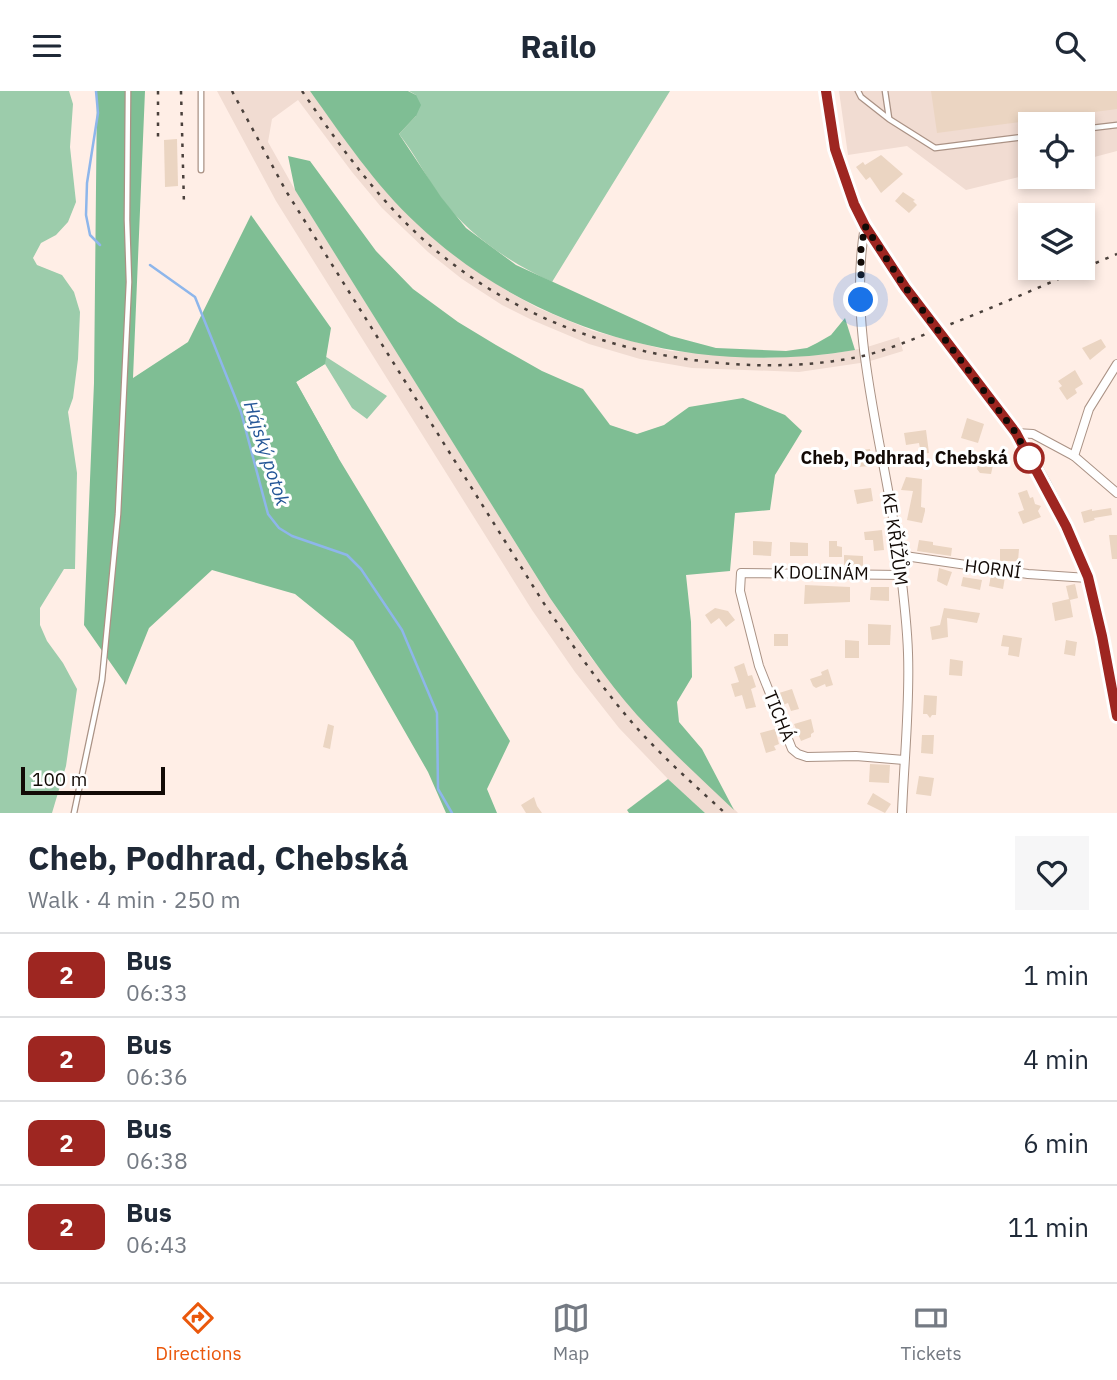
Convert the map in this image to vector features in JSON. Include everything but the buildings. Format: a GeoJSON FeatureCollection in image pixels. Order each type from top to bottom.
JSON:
{"type":"FeatureCollection","features":[{"type":"Feature","properties":{"kind":"street"},"geometry":{"type":"LineString","coordinates":[[826,91],[840,165],[865,226],[912,297],[1016,433],[1066,526],[1088,577],[1117,716]]}},
{"type":"Feature","properties":{"kind":"street","name":"KE KŘÍŽŮM"},"geometry":{"type":"LineString","coordinates":[[865,226],[860,282],[866,355],[901,575],[908,655],[902,813]]}},
{"type":"Feature","properties":{"kind":"street"},"geometry":{"type":"LineString","coordinates":[[1074,456],[1089,409],[1117,364]]}},
{"type":"Feature","properties":{"kind":"street"},"geometry":{"type":"LineString","coordinates":[[1016,433],[1033,434],[1074,456],[1117,493]]}},
{"type":"Feature","properties":{"kind":"street","name":"HORNÍ"},"geometry":{"type":"LineString","coordinates":[[898,555],[1028,574],[1088,577]]}},
{"type":"Feature","properties":{"kind":"street","name":"K DOLINÁM"},"geometry":{"type":"LineString","coordinates":[[741,573],[901,575]]}},
{"type":"Feature","properties":{"kind":"street","name":"TICHÁ"},"geometry":{"type":"LineString","coordinates":[[741,573],[740,591],[759,666],[792,748],[797,754],[807,757],[856,756],[904,760]]}},
{"type":"Feature","properties":{"kind":"lane"},"geometry":{"type":"LineString","coordinates":[[74,813],[102,680],[118,514],[129,282],[128,91]]}},
{"type":"Feature","properties":{"kind":"lane"},"geometry":{"type":"LineString","coordinates":[[201,91],[201,170]]}},
{"type":"Feature","properties":{"kind":"lane"},"geometry":{"type":"LineString","coordinates":[[858,91],[861,97],[889,119],[935,148],[1018,138]]}},
{"type":"Feature","properties":{"kind":"lane"},"geometry":{"type":"LineString","coordinates":[[885,91],[889,119]]}},
{"type":"Feature","properties":{"kind":"lane"},"geometry":{"type":"LineString","coordinates":[[1095,128],[1117,125]]}},
{"type":"Feature","properties":{"kind":"shaded area"},"geometry":{"type":"Polygon","coordinates":[[[217,91],[310,91],[363,164],[392,198],[437,241],[509,292],[538,308],[593,331],[670,351],[768,358],[830,354],[864,348],[899,337],[903,351],[867,362],[799,372],[692,368],[640,359],[589,344],[502,305],[462,279],[428,252],[382,208],[298,100],[272,119],[268,142],[295,190],[550,598],[592,659],[738,813],[705,813],[619,728],[575,672],[532,610],[276,201],[217,91]]]}},
{"type":"Feature","properties":{"kind":"shaded area"},"geometry":{"type":"Polygon","coordinates":[[[839,91],[1117,91],[1117,151],[1095,157],[1095,112],[1018,112],[1018,177],[966,190],[907,146],[848,155],[839,91]]]}},
{"type":"Feature","properties":{"kind":"green space"},"geometry":{"type":"Polygon","coordinates":[[[0,91],[69,91],[73,104],[70,147],[76,202],[68,222],[56,235],[41,243],[33,258],[37,265],[62,275],[74,292],[80,312],[78,359],[73,398],[68,412],[77,473],[75,569],[64,569],[40,608],[40,625],[47,641],[77,689],[66,766],[52,813],[0,813],[0,91]]]}},
{"type":"Feature","properties":{"kind":"green space"},"geometry":{"type":"Polygon","coordinates":[[[97,91],[145,91],[133,378],[188,342],[251,215],[331,328],[325,364],[296,382],[339,459],[510,741],[487,789],[497,813],[446,813],[428,772],[353,641],[295,594],[212,570],[149,628],[126,685],[84,625],[94,383],[97,91]]]}},
{"type":"Feature","properties":{"kind":"green space"},"geometry":{"type":"Polygon","coordinates":[[[310,91],[408,91],[416,95],[421,105],[416,116],[399,134],[441,197],[466,228],[516,265],[671,336],[716,348],[786,351],[807,348],[831,335],[845,318],[855,350],[796,357],[737,357],[678,351],[621,338],[566,319],[513,294],[463,262],[402,209],[373,177],[310,91]]]}},
{"type":"Feature","properties":{"kind":"green space"},"geometry":{"type":"Polygon","coordinates":[[[409,91],[670,91],[552,282],[491,247],[452,212],[441,198],[399,134],[416,116],[416,95],[409,91]]]}},
{"type":"Feature","properties":{"kind":"green space"},"geometry":{"type":"Polygon","coordinates":[[[288,156],[310,161],[376,251],[413,289],[458,322],[496,345],[542,371],[583,389],[610,425],[637,434],[664,425],[689,407],[743,398],[785,415],[802,431],[775,475],[770,510],[735,513],[730,571],[686,575],[691,622],[692,677],[677,702],[679,722],[702,749],[734,810],[637,715],[603,673],[550,598],[295,190],[288,156]]]}},
{"type":"Feature","properties":{"kind":"green space"},"geometry":{"type":"Polygon","coordinates":[[[303,342],[387,396],[367,419],[352,408],[325,364],[296,382],[339,459],[255,350],[303,342]]]}},
{"type":"Feature","properties":{"kind":"green space"},"geometry":{"type":"Polygon","coordinates":[[[668,779],[705,813],[629,813],[627,810],[668,779]]]}},
{"type":"Feature","properties":{"kind":"waterway","name":"Hájský potok"},"geometry":{"type":"LineString","coordinates":[[96,91],[98,113],[87,183],[86,215],[90,235],[100,245]]}},
{"type":"Feature","properties":{"kind":"waterway","name":"Hájský potok"},"geometry":{"type":"LineString","coordinates":[[150,265],[195,297],[241,412],[268,514],[279,528],[292,536],[347,555],[361,569],[402,630],[437,713],[438,789],[452,813]]}},
{"type":"Feature","properties":{"kind":"railway"},"geometry":{"type":"LineString","coordinates":[[158,91],[158,140]]}},
{"type":"Feature","properties":{"kind":"railway"},"geometry":{"type":"LineString","coordinates":[[181,91],[184,205]]}},
{"type":"Feature","properties":{"kind":"railway"},"geometry":{"type":"LineString","coordinates":[[232,91],[286,191],[553,617],[629,719],[663,756],[725,813]]}},
{"type":"Feature","properties":{"kind":"railway"},"geometry":{"type":"LineString","coordinates":[[302,91],[380,196],[446,259],[484,286],[525,309],[612,343],[658,354],[751,365],[794,365],[867,355],[972,316],[1117,254]]}},
{"type":"Feature","properties":{"kind":"bus line","name":"2"},"geometry":{"type":"LineString","coordinates":[[826,91],[835,149],[854,204],[865,226],[905,287],[1016,433],[1066,526],[1088,577],[1117,716]]}},
{"type":"Feature","properties":{"kind":"place","name":"Cheb, Podhrad, Chebská"},"geometry":{"type":"Point","coordinates":[1029,458]}},
{"type":"Feature","properties":{"kind":"route"},"geometry":{"type":"LineString","coordinates":[[861,300],[861,249],[865,226],[905,287],[1016,433],[1029,458]]}}]}
